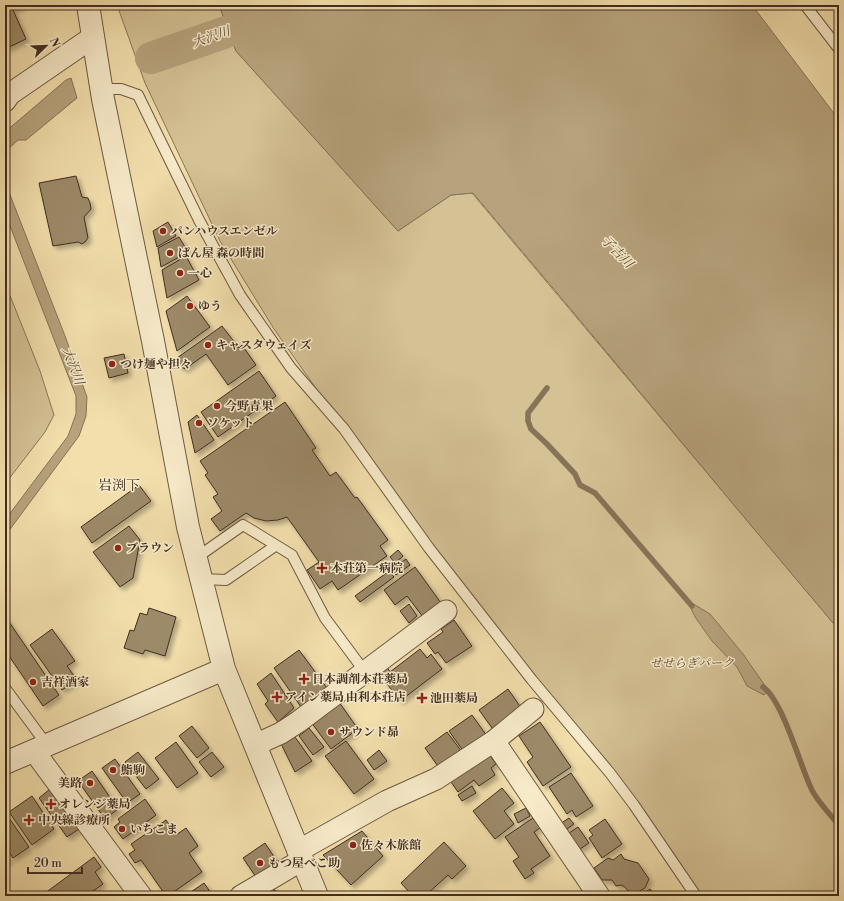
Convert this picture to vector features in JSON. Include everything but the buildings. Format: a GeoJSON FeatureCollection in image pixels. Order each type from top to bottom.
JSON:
{"type":"FeatureCollection","features":[{"type":"Feature","properties":{"kind":"street"},"geometry":{"type":"LineString","coordinates":[[88,5],[101,89],[188,527],[224,669],[317,896]]}},
{"type":"Feature","properties":{"kind":"street"},"geometry":{"type":"LineString","coordinates":[[5,101],[10,94],[93,37]]}},
{"type":"Feature","properties":{"kind":"street"},"geometry":{"type":"LineString","coordinates":[[255,746],[281,733],[298,722],[446,611]]}},
{"type":"Feature","properties":{"kind":"street"},"geometry":{"type":"LineString","coordinates":[[5,763],[224,669]]}},
{"type":"Feature","properties":{"kind":"street"},"geometry":{"type":"LineString","coordinates":[[241,896],[300,855],[387,801],[436,779],[494,741],[533,709]]}},
{"type":"Feature","properties":{"kind":"street"},"geometry":{"type":"LineString","coordinates":[[494,741],[599,896]]}},
{"type":"Feature","properties":{"kind":"street"},"geometry":{"type":"LineString","coordinates":[[40,748],[141,896]]}},
{"type":"Feature","properties":{"kind":"lane"},"geometry":{"type":"LineString","coordinates":[[805,5],[839,49]]}},
{"type":"Feature","properties":{"kind":"lane"},"geometry":{"type":"LineString","coordinates":[[101,89],[121,89],[138,95],[199,220],[240,295],[291,368],[344,429],[426,544],[532,680],[610,773],[634,805],[696,896]]}},
{"type":"Feature","properties":{"kind":"lane"},"geometry":{"type":"LineString","coordinates":[[196,558],[243,525],[275,546],[292,555],[325,618],[365,672]]}},
{"type":"Feature","properties":{"kind":"lane"},"geometry":{"type":"LineString","coordinates":[[201,579],[226,580],[275,546]]}},
{"type":"Feature","properties":{"kind":"lane"},"geometry":{"type":"LineString","coordinates":[[5,688],[40,748]]}},
{"type":"Feature","properties":{"kind":"green space","name":"せせらぎパーク"},"geometry":{"type":"Polygon","coordinates":[[[117,5],[219,5],[227,27],[173,44],[173,46],[147,56],[150,68],[177,57],[179,61],[233,43],[236,51],[398,231],[451,195],[472,193],[839,630],[839,896],[695,896],[610,773],[415,528],[274,329],[220,241],[145,83],[117,5]]]}},
{"type":"Feature","properties":{"kind":"green space"},"geometry":{"type":"Polygon","coordinates":[[[5,283],[40,371],[54,415],[45,432],[5,484],[5,283]]]}},
{"type":"Feature","properties":{"kind":"water","name":"子吉川"},"geometry":{"type":"Polygon","coordinates":[[[219,5],[752,5],[839,120],[839,630],[473,193],[451,195],[398,231],[236,51],[219,5]]]}},
{"type":"Feature","properties":{"kind":"water"},"geometry":{"type":"Polygon","coordinates":[[[71,78],[77,98],[26,140],[18,140],[5,152],[5,132],[66,80],[71,78]]]}},
{"type":"Feature","properties":{"kind":"water"},"geometry":{"type":"Polygon","coordinates":[[[5,182],[87,397],[86,416],[79,436],[5,536],[5,520],[68,436],[76,414],[76,396],[5,213],[5,182]]]}},
{"type":"Feature","properties":{"kind":"water"},"geometry":{"type":"Polygon","coordinates":[[[687,600],[710,614],[743,654],[768,690],[764,695],[747,686],[737,667],[712,641],[695,617],[687,600]]]}},
{"type":"Feature","properties":{"kind":"waterway","name":"大沢川"},"geometry":{"type":"LineString","coordinates":[[151,58],[241,27],[265,5]]}},
{"type":"Feature","properties":{"kind":"waterway"},"geometry":{"type":"LineString","coordinates":[[547,388],[528,413],[528,421],[531,429],[575,474],[580,485],[595,493],[692,606]]}},
{"type":"Feature","properties":{"kind":"waterway"},"geometry":{"type":"LineString","coordinates":[[763,687],[770,694],[784,718],[813,792],[839,825]]}},
{"type":"Feature","properties":{"kind":"waterway"},"geometry":{"type":"LineString","coordinates":[[5,890],[10,896]]}},
{"type":"Feature","properties":{"kind":"place","name":"パンハウスエンゼル"},"geometry":{"type":"Point","coordinates":[163,231]}},
{"type":"Feature","properties":{"kind":"place","name":"ぱん屋 森の時間"},"geometry":{"type":"Point","coordinates":[170,253]}},
{"type":"Feature","properties":{"kind":"place","name":"一心"},"geometry":{"type":"Point","coordinates":[180,273]}},
{"type":"Feature","properties":{"kind":"place","name":"ゆう"},"geometry":{"type":"Point","coordinates":[190,306]}},
{"type":"Feature","properties":{"kind":"place","name":"キャスタウェイズ"},"geometry":{"type":"Point","coordinates":[208,345]}},
{"type":"Feature","properties":{"kind":"place","name":"つけ麺や担々"},"geometry":{"type":"Point","coordinates":[112,364]}},
{"type":"Feature","properties":{"kind":"place","name":"今野青果"},"geometry":{"type":"Point","coordinates":[217,406]}},
{"type":"Feature","properties":{"kind":"place","name":"ソケット"},"geometry":{"type":"Point","coordinates":[199,423]}},
{"type":"Feature","properties":{"kind":"place","name":"ブラウン"},"geometry":{"type":"Point","coordinates":[118,548]}},
{"type":"Feature","properties":{"kind":"place","name":"本荘第一病院"},"geometry":{"type":"Point","coordinates":[322,568]}},
{"type":"Feature","properties":{"kind":"place","name":"日本調剤本荘薬局"},"geometry":{"type":"Point","coordinates":[304,679]}},
{"type":"Feature","properties":{"kind":"place","name":"吉祥酒家"},"geometry":{"type":"Point","coordinates":[33,682]}},
{"type":"Feature","properties":{"kind":"place","name":"アイン薬局 由利本荘店"},"geometry":{"type":"Point","coordinates":[277,697]}},
{"type":"Feature","properties":{"kind":"place","name":"池田薬局"},"geometry":{"type":"Point","coordinates":[422,698]}},
{"type":"Feature","properties":{"kind":"place","name":"サウンド昴"},"geometry":{"type":"Point","coordinates":[331,732]}},
{"type":"Feature","properties":{"kind":"place","name":"鮨駒"},"geometry":{"type":"Point","coordinates":[113,770]}},
{"type":"Feature","properties":{"kind":"place","name":"美路"},"geometry":{"type":"Point","coordinates":[90,783]}},
{"type":"Feature","properties":{"kind":"place","name":"オレンジ薬局"},"geometry":{"type":"Point","coordinates":[51,804]}},
{"type":"Feature","properties":{"kind":"place","name":"中央線診療所"},"geometry":{"type":"Point","coordinates":[29,820]}},
{"type":"Feature","properties":{"kind":"place","name":"いちこま"},"geometry":{"type":"Point","coordinates":[122,829]}},
{"type":"Feature","properties":{"kind":"place","name":"佐々木旅館"},"geometry":{"type":"Point","coordinates":[353,845]}},
{"type":"Feature","properties":{"kind":"place","name":"もつ屋べこ助"},"geometry":{"type":"Point","coordinates":[260,863]}},
{"type":"Feature","properties":{"kind":"district","name":"岩渕下"},"geometry":{"type":"Point","coordinates":[119,486]}}]}
